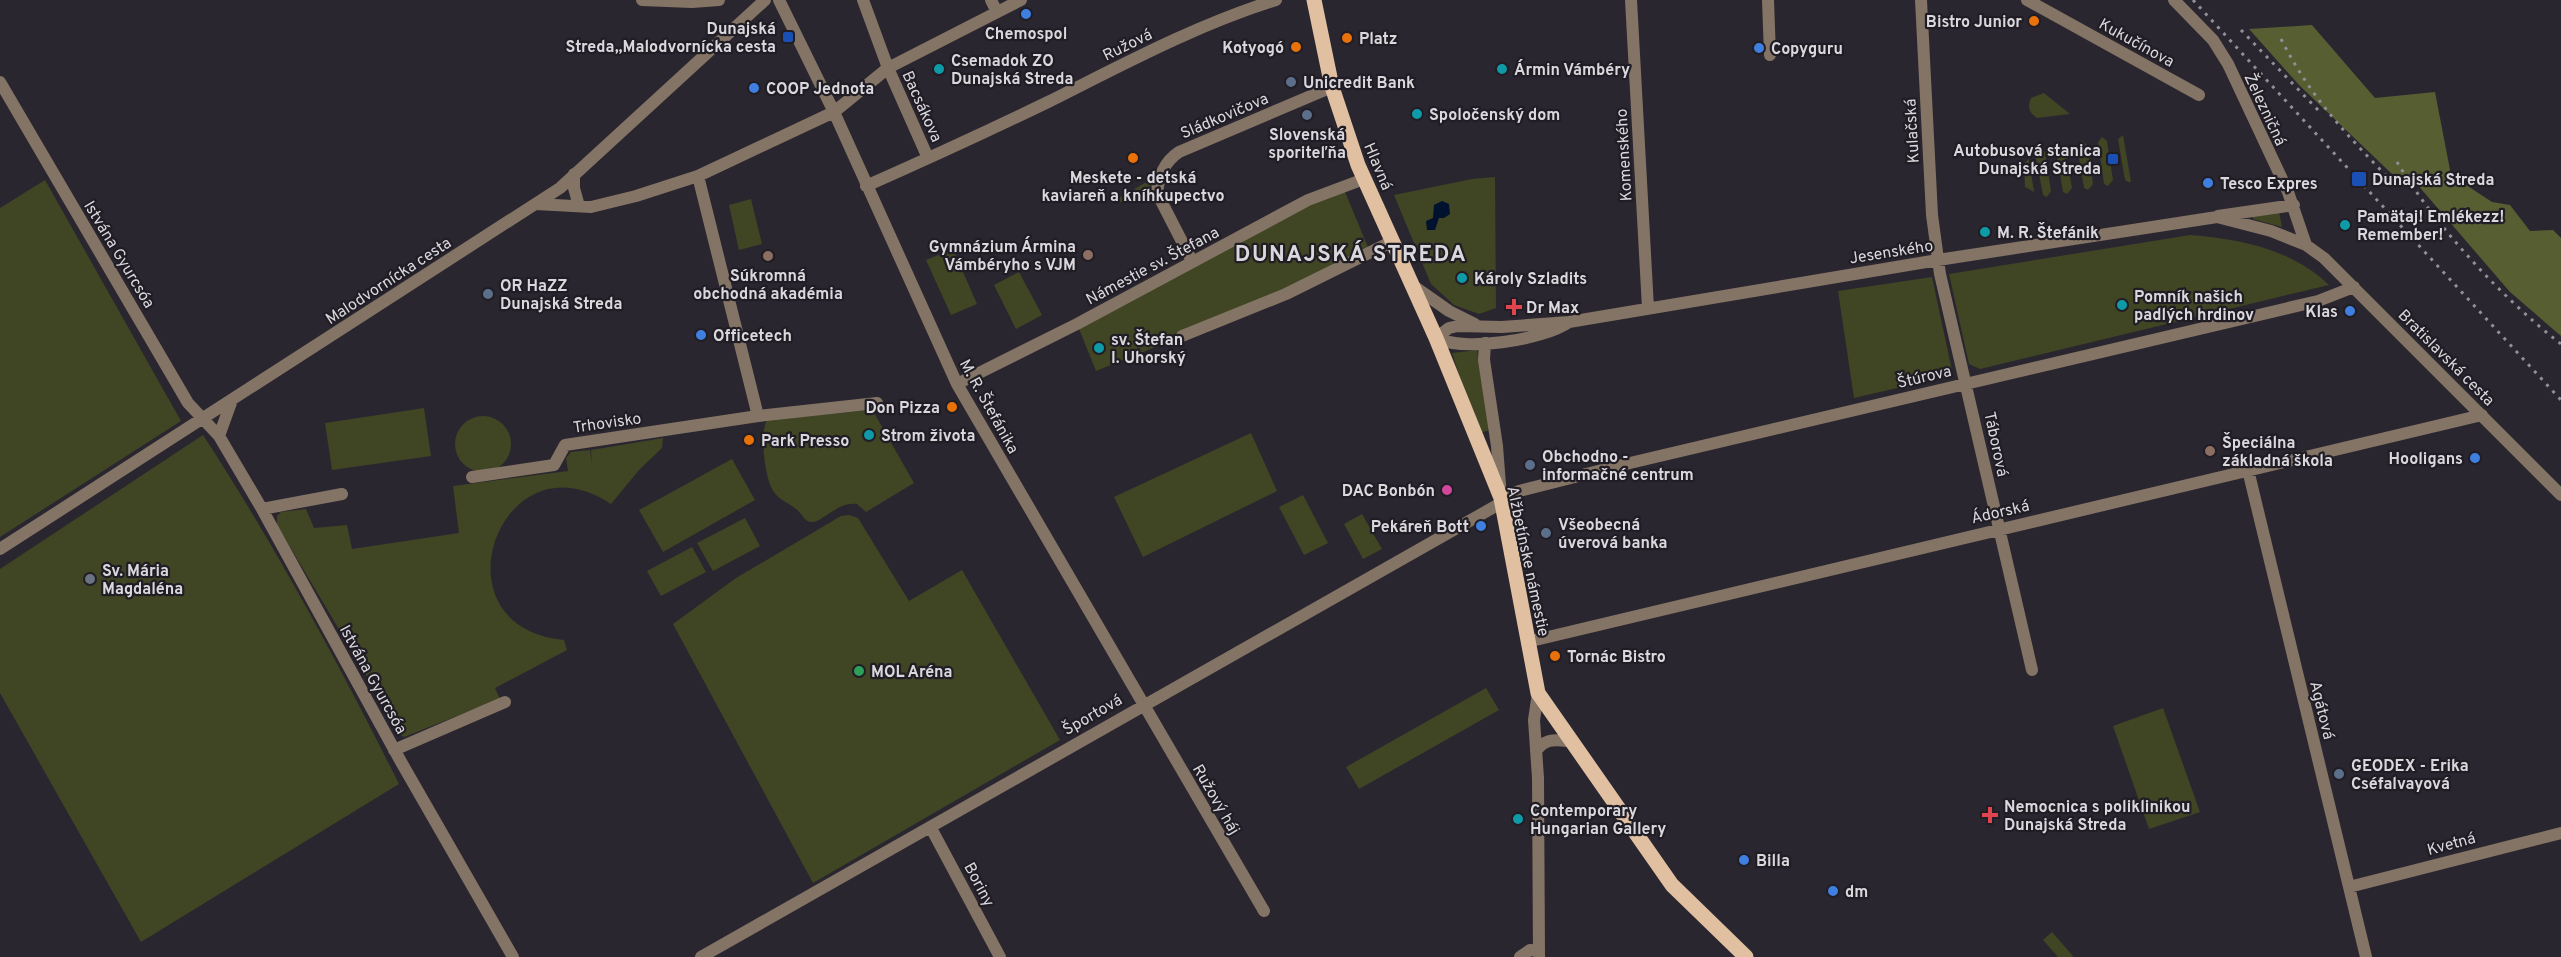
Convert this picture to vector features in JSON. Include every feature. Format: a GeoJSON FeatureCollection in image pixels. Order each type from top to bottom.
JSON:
{"type":"FeatureCollection","features":[{"type":"Feature","properties":{"kind":"main road","name":"Hlavná"},"geometry":{"type":"LineString","coordinates":[[1314,0],[1340,117],[1364,179],[1436,338]]}},
{"type":"Feature","properties":{"kind":"main road","name":"Alžbetínske námestie"},"geometry":{"type":"LineString","coordinates":[[1436,338],[1501,500],[1538,693]]}},
{"type":"Feature","properties":{"kind":"main road"},"geometry":{"type":"LineString","coordinates":[[1538,693],[1569,741],[1672,885],[1746,957]]}},
{"type":"Feature","properties":{"kind":"street"},"geometry":{"type":"LineString","coordinates":[[642,0],[692,3],[719,0]]}},
{"type":"Feature","properties":{"kind":"street","name":"Malodvornícka cesta"},"geometry":{"type":"LineString","coordinates":[[0,549],[536,204],[574,174],[765,0]]}},
{"type":"Feature","properties":{"kind":"street"},"geometry":{"type":"LineString","coordinates":[[536,204],[591,207],[636,196],[698,176],[834,111],[779,0]]}},
{"type":"Feature","properties":{"kind":"street"},"geometry":{"type":"LineString","coordinates":[[863,0],[888,68]]}},
{"type":"Feature","properties":{"kind":"street"},"geometry":{"type":"LineString","coordinates":[[991,0],[997,12]]}},
{"type":"Feature","properties":{"kind":"street","name":"Bacsákova"},"geometry":{"type":"LineString","coordinates":[[834,111],[888,68],[1021,0]]}},
{"type":"Feature","properties":{"kind":"street","name":"Ružová"},"geometry":{"type":"LineString","coordinates":[[866,186],[1157,47],[1230,14],[1276,0]]}},
{"type":"Feature","properties":{"kind":"street","name":"Komenského"},"geometry":{"type":"LineString","coordinates":[[1631,0],[1648,308]]}},
{"type":"Feature","properties":{"kind":"street"},"geometry":{"type":"LineString","coordinates":[[1768,0],[1770,55]]}},
{"type":"Feature","properties":{"kind":"street","name":"Kulačská"},"geometry":{"type":"LineString","coordinates":[[1921,0],[1932,215],[1938,260]]}},
{"type":"Feature","properties":{"kind":"street","name":"Kukučínova"},"geometry":{"type":"LineString","coordinates":[[2027,0],[2199,95]]}},
{"type":"Feature","properties":{"kind":"street","name":"Železničná"},"geometry":{"type":"LineString","coordinates":[[2174,0],[2220,50],[2294,205],[2306,245]]}},
{"type":"Feature","properties":{"kind":"street","name":"Bacsákova"},"geometry":{"type":"LineString","coordinates":[[888,68],[928,158]]}},
{"type":"Feature","properties":{"kind":"street","name":"Istvána Gyurcsóa"},"geometry":{"type":"LineString","coordinates":[[0,82],[188,403],[219,436],[262,509],[394,750],[513,957]]}},
{"type":"Feature","properties":{"kind":"street","name":"Sládkovičova"},"geometry":{"type":"LineString","coordinates":[[1192,261],[1157,194],[1164,166],[1179,152],[1332,87]]}},
{"type":"Feature","properties":{"kind":"street","name":"M. R. Štefánika"},"geometry":{"type":"LineString","coordinates":[[834,111],[957,384],[1142,705]]}},
{"type":"Feature","properties":{"kind":"street"},"geometry":{"type":"LineString","coordinates":[[574,174],[574,188],[579,206]]}},
{"type":"Feature","properties":{"kind":"street"},"geometry":{"type":"LineString","coordinates":[[698,176],[758,416]]}},
{"type":"Feature","properties":{"kind":"street","name":"Námestie sv. Štefana"},"geometry":{"type":"LineString","coordinates":[[957,384],[1077,324],[1308,200],[1364,179]]}},
{"type":"Feature","properties":{"kind":"street"},"geometry":{"type":"LineString","coordinates":[[2217,217],[2294,205]]}},
{"type":"Feature","properties":{"kind":"street","name":"Jesenského"},"geometry":{"type":"LineString","coordinates":[[1436,338],[1454,327],[1534,326],[1569,322],[1938,260],[2217,217],[2271,231],[2306,245]]}},
{"type":"Feature","properties":{"kind":"street"},"geometry":{"type":"LineString","coordinates":[[1182,336],[1286,294],[1393,241]]}},
{"type":"Feature","properties":{"kind":"street","name":"Bratislavská cesta"},"geometry":{"type":"LineString","coordinates":[[2306,245],[2324,258],[2354,287],[2561,495]]}},
{"type":"Feature","properties":{"kind":"street","name":"Táborová"},"geometry":{"type":"LineString","coordinates":[[1938,260],[2032,670]]}},
{"type":"Feature","properties":{"kind":"street"},"geometry":{"type":"LineString","coordinates":[[1412,285],[1449,311],[1479,326]]}},
{"type":"Feature","properties":{"kind":"street","name":"Štúrova"},"geometry":{"type":"LineString","coordinates":[[1501,500],[1519,491],[1630,463],[2318,301],[2354,287]]}},
{"type":"Feature","properties":{"kind":"street"},"geometry":{"type":"LineString","coordinates":[[1436,338],[1460,345],[1485,343],[1550,331],[1569,322]]}},
{"type":"Feature","properties":{"kind":"street"},"geometry":{"type":"LineString","coordinates":[[1485,343],[1484,360],[1497,446],[1501,500]]}},
{"type":"Feature","properties":{"kind":"street"},"geometry":{"type":"LineString","coordinates":[[219,436],[232,400]]}},
{"type":"Feature","properties":{"kind":"street","name":"Trhovisko"},"geometry":{"type":"LineString","coordinates":[[472,477],[554,465],[566,445],[758,416],[877,403]]}},
{"type":"Feature","properties":{"kind":"street","name":"Ádorská"},"geometry":{"type":"LineString","coordinates":[[1527,642],[2482,415]]}},
{"type":"Feature","properties":{"kind":"street","name":"Agátová"},"geometry":{"type":"LineString","coordinates":[[2248,470],[2366,957]]}},
{"type":"Feature","properties":{"kind":"street"},"geometry":{"type":"LineString","coordinates":[[262,509],[342,494]]}},
{"type":"Feature","properties":{"kind":"street","name":"Športová"},"geometry":{"type":"LineString","coordinates":[[701,957],[931,828],[1501,500]]}},
{"type":"Feature","properties":{"kind":"street"},"geometry":{"type":"LineString","coordinates":[[1520,957],[1530,950],[1539,954],[1534,720],[1538,693]]}},
{"type":"Feature","properties":{"kind":"street","name":"Istvána Gyurcsóa"},"geometry":{"type":"LineString","coordinates":[[394,750],[505,702]]}},
{"type":"Feature","properties":{"kind":"street","name":"Ružový háj"},"geometry":{"type":"LineString","coordinates":[[1142,705],[1264,911]]}},
{"type":"Feature","properties":{"kind":"street"},"geometry":{"type":"LineString","coordinates":[[1536,751],[1542,743],[1553,739],[1569,741]]}},
{"type":"Feature","properties":{"kind":"street","name":"Boriny"},"geometry":{"type":"LineString","coordinates":[[931,828],[999,957]]}},
{"type":"Feature","properties":{"kind":"street","name":"Kvetná"},"geometry":{"type":"LineString","coordinates":[[2349,887],[2561,833]]}},
{"type":"Feature","properties":{"kind":"green space"},"geometry":{"type":"Polygon","coordinates":[[[2312,25],[2375,98],[2435,92],[2451,175],[2492,202],[2510,205],[2530,231],[2553,230],[2561,238],[2561,336],[2510,292],[2410,176],[2393,175],[2299,85],[2249,29],[2312,25]]]}},
{"type":"Feature","properties":{"kind":"green space"},"geometry":{"type":"Polygon","coordinates":[[[2044,93],[2070,114],[2037,118],[2034,116],[2029,107],[2031,98],[2044,93]]]}},
{"type":"Feature","properties":{"kind":"green space"},"geometry":{"type":"Polygon","coordinates":[[[2123,135],[2131,182],[2125,180],[2118,139],[2123,135]]]}},
{"type":"Feature","properties":{"kind":"green space"},"geometry":{"type":"Polygon","coordinates":[[[2102,137],[2107,141],[2113,180],[2108,186],[2104,184],[2098,142],[2102,137]]]}},
{"type":"Feature","properties":{"kind":"green space"},"geometry":{"type":"Polygon","coordinates":[[[2082,141],[2087,145],[2093,184],[2088,190],[2084,188],[2077,146],[2082,141]]]}},
{"type":"Feature","properties":{"kind":"green space"},"geometry":{"type":"Polygon","coordinates":[[[2060,145],[2065,148],[2072,188],[2067,194],[2063,192],[2056,149],[2060,145]]]}},
{"type":"Feature","properties":{"kind":"green space"},"geometry":{"type":"Polygon","coordinates":[[[2040,148],[2045,152],[2051,191],[2047,197],[2043,195],[2035,153],[2040,148]]]}},
{"type":"Feature","properties":{"kind":"green space"},"geometry":{"type":"Polygon","coordinates":[[[2029,159],[2034,192],[2025,187],[2024,163],[2029,159]]]}},
{"type":"Feature","properties":{"kind":"green space"},"geometry":{"type":"Polygon","coordinates":[[[1157,176],[1156,198],[1148,187],[1119,203],[1117,199],[1157,176]]]}},
{"type":"Feature","properties":{"kind":"green space"},"geometry":{"type":"Polygon","coordinates":[[[1495,177],[1496,308],[1479,314],[1454,305],[1431,284],[1394,195],[1472,179],[1495,177]]]}},
{"type":"Feature","properties":{"kind":"green space"},"geometry":{"type":"Polygon","coordinates":[[[45,180],[181,421],[0,537],[0,208],[45,180]]]}},
{"type":"Feature","properties":{"kind":"green space"},"geometry":{"type":"Polygon","coordinates":[[[1343,187],[1370,252],[1286,294],[1096,371],[1077,324],[1343,187]]]}},
{"type":"Feature","properties":{"kind":"green space"},"geometry":{"type":"Polygon","coordinates":[[[751,199],[762,244],[739,250],[729,205],[751,199]]]}},
{"type":"Feature","properties":{"kind":"green space"},"geometry":{"type":"Polygon","coordinates":[[[2279,211],[2282,227],[2253,219],[2253,216],[2279,211]]]}},
{"type":"Feature","properties":{"kind":"green space"},"geometry":{"type":"Polygon","coordinates":[[[2190,235],[2228,239],[2282,254],[2299,263],[2329,285],[1980,369],[1969,364],[1949,274],[2190,235]]]}},
{"type":"Feature","properties":{"kind":"green space"},"geometry":{"type":"Polygon","coordinates":[[[953,249],[977,304],[951,315],[926,260],[953,249]]]}},
{"type":"Feature","properties":{"kind":"green space"},"geometry":{"type":"Polygon","coordinates":[[[1019,272],[1042,315],[1016,329],[994,285],[1019,272]]]}},
{"type":"Feature","properties":{"kind":"green space"},"geometry":{"type":"Polygon","coordinates":[[[1932,277],[1953,375],[1854,398],[1838,291],[1932,277]]]}},
{"type":"Feature","properties":{"kind":"green space"},"geometry":{"type":"Polygon","coordinates":[[[1477,350],[1491,430],[1478,433],[1452,353],[1477,350]]]}},
{"type":"Feature","properties":{"kind":"green space"},"geometry":{"type":"Polygon","coordinates":[[[424,408],[431,456],[332,470],[325,423],[424,408]]]}},
{"type":"Feature","properties":{"kind":"green space"},"geometry":{"type":"Polygon","coordinates":[[[873,411],[914,483],[866,512],[857,504],[850,504],[820,520],[810,522],[798,510],[779,497],[771,486],[763,445],[767,420],[873,411]]]}},
{"type":"Feature","properties":{"kind":"green space"},"geometry":{"type":"Polygon","coordinates":[[[483,416],[494,418],[503,424],[509,433],[511,444],[509,455],[503,464],[494,470],[483,472],[472,470],[463,464],[457,455],[455,444],[457,433],[463,424],[472,418],[483,416]]]}},
{"type":"Feature","properties":{"kind":"green space"},"geometry":{"type":"Polygon","coordinates":[[[1251,433],[1277,491],[1143,557],[1114,497],[1251,433]]]}},
{"type":"Feature","properties":{"kind":"green space"},"geometry":{"type":"Polygon","coordinates":[[[203,435],[256,519],[306,606],[399,784],[141,942],[0,693],[0,569],[203,435]]]}},
{"type":"Feature","properties":{"kind":"green space"},"geometry":{"type":"Polygon","coordinates":[[[663,438],[662,448],[639,470],[611,504],[572,488],[538,492],[512,511],[496,539],[491,572],[499,603],[523,627],[564,640],[567,650],[495,688],[500,699],[404,737],[395,732],[375,690],[277,525],[277,516],[281,512],[306,509],[314,528],[347,525],[352,549],[459,533],[453,486],[568,471],[566,458],[571,452],[590,450],[592,464],[591,450],[663,438]]]}},
{"type":"Feature","properties":{"kind":"green space"},"geometry":{"type":"Polygon","coordinates":[[[732,459],[755,500],[663,552],[639,510],[732,459]]]}},
{"type":"Feature","properties":{"kind":"green space"},"geometry":{"type":"Polygon","coordinates":[[[1303,495],[1328,543],[1304,555],[1279,507],[1303,495]]]}},
{"type":"Feature","properties":{"kind":"green space"},"geometry":{"type":"Polygon","coordinates":[[[1362,514],[1382,549],[1363,559],[1344,524],[1362,514]]]}},
{"type":"Feature","properties":{"kind":"green space","name":"MOL Aréna"},"geometry":{"type":"Polygon","coordinates":[[[849,515],[858,518],[909,601],[962,570],[1060,740],[813,883],[673,624],[736,578],[841,516],[849,515]]]}},
{"type":"Feature","properties":{"kind":"green space"},"geometry":{"type":"Polygon","coordinates":[[[745,518],[760,546],[713,571],[697,543],[745,518]]]}},
{"type":"Feature","properties":{"kind":"green space"},"geometry":{"type":"Polygon","coordinates":[[[692,547],[706,572],[661,596],[647,571],[692,547]]]}},
{"type":"Feature","properties":{"kind":"green space"},"geometry":{"type":"Polygon","coordinates":[[[1486,688],[1499,710],[1359,789],[1346,767],[1486,688]]]}},
{"type":"Feature","properties":{"kind":"green space"},"geometry":{"type":"Polygon","coordinates":[[[2163,708],[2200,812],[2149,829],[2113,726],[2163,708]]]}},
{"type":"Feature","properties":{"kind":"green space"},"geometry":{"type":"Polygon","coordinates":[[[2052,932],[2072,957],[2058,957],[2043,940],[2052,932]]]}},
{"type":"Feature","properties":{"kind":"water"},"geometry":{"type":"Polygon","coordinates":[[[1442,201],[1449,204],[1450,214],[1439,218],[1435,230],[1427,230],[1426,221],[1433,218],[1434,205],[1442,201]]]}},
{"type":"Feature","properties":{"kind":"railway"},"geometry":{"type":"LineString","coordinates":[[2193,0],[2561,400]]}},
{"type":"Feature","properties":{"kind":"railway"},"geometry":{"type":"LineString","coordinates":[[2241,30],[2318,110]]}},
{"type":"Feature","properties":{"kind":"railway"},"geometry":{"type":"LineString","coordinates":[[2281,39],[2318,99],[2346,133],[2395,185]]}},
{"type":"Feature","properties":{"kind":"railway"},"geometry":{"type":"LineString","coordinates":[[2397,162],[2450,236],[2493,283],[2561,344]]}},
{"type":"Feature","properties":{"kind":"place","name":"Chemospol"},"geometry":{"type":"Point","coordinates":[1026,14]}},
{"type":"Feature","properties":{"kind":"place","name":"Bistro Junior"},"geometry":{"type":"Point","coordinates":[2034,21]}},
{"type":"Feature","properties":{"kind":"place","name":"Dunajská Streda,,Malodvornícka cesta"},"geometry":{"type":"Point","coordinates":[788,37]}},
{"type":"Feature","properties":{"kind":"place","name":"Platz"},"geometry":{"type":"Point","coordinates":[1347,38]}},
{"type":"Feature","properties":{"kind":"place","name":"Kotyogó"},"geometry":{"type":"Point","coordinates":[1296,47]}},
{"type":"Feature","properties":{"kind":"place","name":"Copyguru"},"geometry":{"type":"Point","coordinates":[1759,48]}},
{"type":"Feature","properties":{"kind":"place","name":"Csemadok ZO Dunajská Streda"},"geometry":{"type":"Point","coordinates":[939,69]}},
{"type":"Feature","properties":{"kind":"place","name":"Ármin Vámbéry"},"geometry":{"type":"Point","coordinates":[1502,69]}},
{"type":"Feature","properties":{"kind":"place","name":"Unicredit Bank"},"geometry":{"type":"Point","coordinates":[1291,82]}},
{"type":"Feature","properties":{"kind":"place","name":"COOP Jednota"},"geometry":{"type":"Point","coordinates":[754,88]}},
{"type":"Feature","properties":{"kind":"place","name":"Spoločenský dom"},"geometry":{"type":"Point","coordinates":[1417,114]}},
{"type":"Feature","properties":{"kind":"place","name":"Slovenská sporiteľňa"},"geometry":{"type":"Point","coordinates":[1307,115]}},
{"type":"Feature","properties":{"kind":"place","name":"Meskete - detská kaviareň a kníhkupectvo"},"geometry":{"type":"Point","coordinates":[1133,158]}},
{"type":"Feature","properties":{"kind":"place","name":"Autobusová stanica Dunajská Streda"},"geometry":{"type":"Point","coordinates":[2113,159]}},
{"type":"Feature","properties":{"kind":"place","name":"Dunajská Streda"},"geometry":{"type":"Point","coordinates":[2359,179]}},
{"type":"Feature","properties":{"kind":"place","name":"Tesco Expres"},"geometry":{"type":"Point","coordinates":[2208,183]}},
{"type":"Feature","properties":{"kind":"place","name":"Pamätaj! Emlékezz! Remember!"},"geometry":{"type":"Point","coordinates":[2345,225]}},
{"type":"Feature","properties":{"kind":"place","name":"M. R. Štefánik"},"geometry":{"type":"Point","coordinates":[1985,232]}},
{"type":"Feature","properties":{"kind":"place","name":"Gymnázium Ármina Vámbéryho s VJM"},"geometry":{"type":"Point","coordinates":[1088,255]}},
{"type":"Feature","properties":{"kind":"place","name":"Súkromná obchodná akadémia"},"geometry":{"type":"Point","coordinates":[768,256]}},
{"type":"Feature","properties":{"kind":"place","name":"Károly Szladits"},"geometry":{"type":"Point","coordinates":[1462,278]}},
{"type":"Feature","properties":{"kind":"place","name":"OR HaZZ Dunajská Streda"},"geometry":{"type":"Point","coordinates":[488,294]}},
{"type":"Feature","properties":{"kind":"place","name":"Pomník našich padlých hrdinov"},"geometry":{"type":"Point","coordinates":[2122,305]}},
{"type":"Feature","properties":{"kind":"place","name":"Dr Max"},"geometry":{"type":"Point","coordinates":[1514,307]}},
{"type":"Feature","properties":{"kind":"place","name":"Klas"},"geometry":{"type":"Point","coordinates":[2350,311]}},
{"type":"Feature","properties":{"kind":"place","name":"Officetech"},"geometry":{"type":"Point","coordinates":[701,335]}},
{"type":"Feature","properties":{"kind":"place","name":"sv. Štefan I. Uhorský"},"geometry":{"type":"Point","coordinates":[1099,348]}},
{"type":"Feature","properties":{"kind":"place","name":"Don Pizza"},"geometry":{"type":"Point","coordinates":[952,407]}},
{"type":"Feature","properties":{"kind":"place","name":"Strom života"},"geometry":{"type":"Point","coordinates":[869,435]}},
{"type":"Feature","properties":{"kind":"place","name":"Park Presso"},"geometry":{"type":"Point","coordinates":[749,440]}},
{"type":"Feature","properties":{"kind":"place","name":"Špeciálna základná škola"},"geometry":{"type":"Point","coordinates":[2210,451]}},
{"type":"Feature","properties":{"kind":"place","name":"Hooligans"},"geometry":{"type":"Point","coordinates":[2475,458]}},
{"type":"Feature","properties":{"kind":"place","name":"Obchodno - informačné centrum"},"geometry":{"type":"Point","coordinates":[1530,465]}},
{"type":"Feature","properties":{"kind":"place","name":"DAC Bonbón"},"geometry":{"type":"Point","coordinates":[1447,490]}},
{"type":"Feature","properties":{"kind":"place","name":"Pekáreň Bott"},"geometry":{"type":"Point","coordinates":[1481,526]}},
{"type":"Feature","properties":{"kind":"place","name":"Všeobecná úverová banka"},"geometry":{"type":"Point","coordinates":[1546,533]}},
{"type":"Feature","properties":{"kind":"place","name":"Sv. Mária Magdaléna"},"geometry":{"type":"Point","coordinates":[90,579]}},
{"type":"Feature","properties":{"kind":"place","name":"Tornác Bistro"},"geometry":{"type":"Point","coordinates":[1555,656]}},
{"type":"Feature","properties":{"kind":"place","name":"MOL Aréna"},"geometry":{"type":"Point","coordinates":[859,671]}},
{"type":"Feature","properties":{"kind":"place","name":"GEODEX - Erika Cséfalvayová"},"geometry":{"type":"Point","coordinates":[2339,774]}},
{"type":"Feature","properties":{"kind":"place","name":"Nemocnica s poliklinikou Dunajská Streda"},"geometry":{"type":"Point","coordinates":[1990,815]}},
{"type":"Feature","properties":{"kind":"place","name":"Contemporary Hungarian Gallery"},"geometry":{"type":"Point","coordinates":[1518,819]}},
{"type":"Feature","properties":{"kind":"place","name":"Billa"},"geometry":{"type":"Point","coordinates":[1744,860]}},
{"type":"Feature","properties":{"kind":"place","name":"dm"},"geometry":{"type":"Point","coordinates":[1833,891]}},
{"type":"Feature","properties":{"kind":"district","name":"DUNAJSKÁ STREDA"},"geometry":{"type":"Point","coordinates":[1351,253]}}]}
